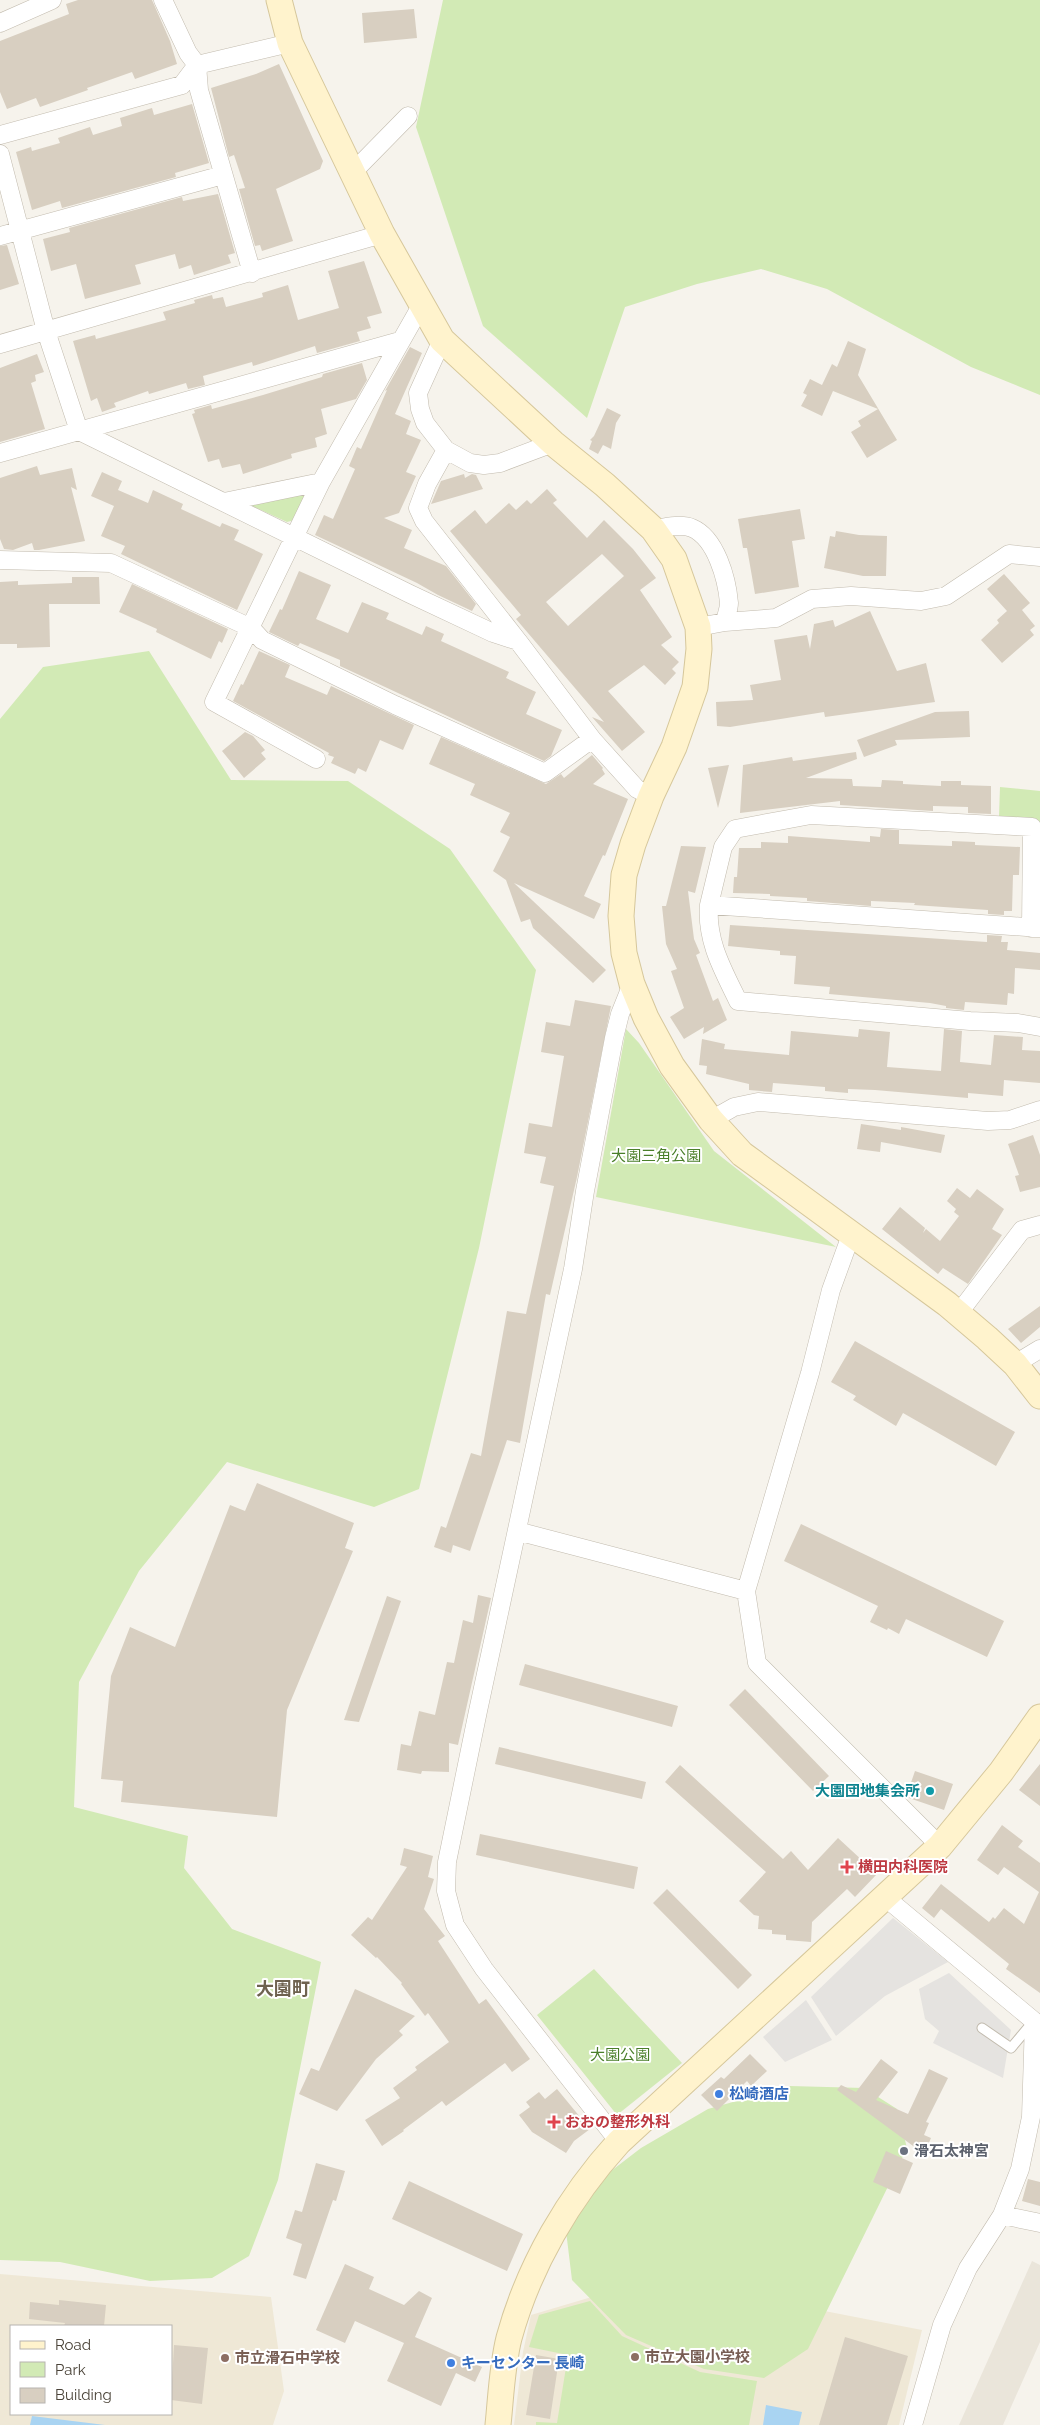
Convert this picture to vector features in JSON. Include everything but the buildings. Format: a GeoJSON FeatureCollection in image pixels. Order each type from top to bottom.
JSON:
{"type":"FeatureCollection","features":[{"type":"Feature","properties":{"kind":"street"},"geometry":{"type":"LineString","coordinates":[[0,23],[52,0]]}},
{"type":"Feature","properties":{"kind":"street"},"geometry":{"type":"LineString","coordinates":[[163,0],[188,53],[197,65],[199,90],[252,273]]}},
{"type":"Feature","properties":{"kind":"street"},"geometry":{"type":"LineString","coordinates":[[279,0],[290,43],[382,234],[421,306],[442,340],[553,443],[605,485],[653,529],[674,559],[698,627],[699,649],[695,687],[674,747],[651,796],[633,844],[624,875],[621,916],[624,953],[632,984],[646,1018],[672,1066],[711,1120],[742,1154],[958,1314],[1015,1364],[1040,1396]]}},
{"type":"Feature","properties":{"kind":"street"},"geometry":{"type":"LineString","coordinates":[[0,135],[182,85],[197,65],[290,43]]}},
{"type":"Feature","properties":{"kind":"street"},"geometry":{"type":"LineString","coordinates":[[353,172],[408,116]]}},
{"type":"Feature","properties":{"kind":"street"},"geometry":{"type":"LineString","coordinates":[[0,154],[46,331],[79,431],[476,626],[518,642]]}},
{"type":"Feature","properties":{"kind":"street"},"geometry":{"type":"LineString","coordinates":[[0,236],[223,176]]}},
{"type":"Feature","properties":{"kind":"street"},"geometry":{"type":"LineString","coordinates":[[0,344],[252,273],[382,234]]}},
{"type":"Feature","properties":{"kind":"street"},"geometry":{"type":"LineString","coordinates":[[316,759],[214,702],[321,482],[421,306]]}},
{"type":"Feature","properties":{"kind":"street"},"geometry":{"type":"LineString","coordinates":[[442,340],[418,393],[420,409],[425,423],[446,450],[470,463],[484,465],[500,463],[553,443]]}},
{"type":"Feature","properties":{"kind":"street"},"geometry":{"type":"LineString","coordinates":[[0,453],[400,341]]}},
{"type":"Feature","properties":{"kind":"street"},"geometry":{"type":"LineString","coordinates":[[446,450],[427,484],[418,508],[424,521],[592,739],[637,789],[651,796]]}},
{"type":"Feature","properties":{"kind":"street"},"geometry":{"type":"LineString","coordinates":[[224,502],[321,482]]}},
{"type":"Feature","properties":{"kind":"street"},"geometry":{"type":"LineString","coordinates":[[653,529],[683,526],[693,528],[717,553],[729,604],[725,622]]}},
{"type":"Feature","properties":{"kind":"street"},"geometry":{"type":"LineString","coordinates":[[698,627],[725,622],[776,618],[812,599],[851,596],[921,601],[946,596],[1009,554],[1040,557]]}},
{"type":"Feature","properties":{"kind":"street"},"geometry":{"type":"LineString","coordinates":[[0,560],[111,563],[251,628],[262,640],[545,773],[592,739]]}},
{"type":"Feature","properties":{"kind":"street"},"geometry":{"type":"LineString","coordinates":[[709,906],[1036,928],[1032,827],[811,816],[735,829],[723,847],[709,906],[708,924],[718,959],[738,1001],[970,1021],[1018,1022],[1040,1027]]}},
{"type":"Feature","properties":{"kind":"street"},"geometry":{"type":"LineString","coordinates":[[619,2142],[484,1969],[455,1925],[446,1891],[447,1862],[574,1269],[585,1191],[614,1038],[620,1014],[632,984]]}},
{"type":"Feature","properties":{"kind":"street"},"geometry":{"type":"LineString","coordinates":[[711,1120],[734,1107],[758,1102],[988,1121],[1010,1120],[1040,1110]]}},
{"type":"Feature","properties":{"kind":"street"},"geometry":{"type":"LineString","coordinates":[[958,1314],[1022,1230],[1040,1225]]}},
{"type":"Feature","properties":{"kind":"street"},"geometry":{"type":"LineString","coordinates":[[851,1234],[831,1290],[810,1373],[746,1591],[757,1663],[940,1846]]}},
{"type":"Feature","properties":{"kind":"street"},"geometry":{"type":"LineString","coordinates":[[1015,1364],[1040,1349]]}},
{"type":"Feature","properties":{"kind":"street"},"geometry":{"type":"LineString","coordinates":[[518,1531],[746,1591]]}},
{"type":"Feature","properties":{"kind":"street"},"geometry":{"type":"LineString","coordinates":[[498,2425],[509,2338],[525,2291],[570,2202],[592,2172],[619,2142],[886,1898],[940,1846],[1001,1772],[1040,1717]]}},
{"type":"Feature","properties":{"kind":"street"},"geometry":{"type":"LineString","coordinates":[[886,1898],[1037,2024],[1031,2117],[1020,2169],[1002,2216],[968,2268],[942,2325],[913,2425]]}},
{"type":"Feature","properties":{"kind":"street"},"geometry":{"type":"LineString","coordinates":[[1002,2216],[1040,2223]]}},
{"type":"Feature","properties":{"kind":"lane"},"geometry":{"type":"LineString","coordinates":[[982,2028],[1011,2048],[1037,2024]]}},
{"type":"Feature","properties":{"kind":"shaded area"},"geometry":{"type":"Polygon","coordinates":[[[893,1918],[948,1962],[885,1996],[836,2036],[811,1997],[893,1918]]]}},
{"type":"Feature","properties":{"kind":"shaded area"},"geometry":{"type":"Polygon","coordinates":[[[949,1973],[1011,2030],[1003,2078],[933,2043],[939,2031],[925,2019],[919,1989],[949,1973]]]}},
{"type":"Feature","properties":{"kind":"shaded area"},"geometry":{"type":"Polygon","coordinates":[[[806,2000],[832,2040],[785,2062],[763,2037],[806,2000]]]}},
{"type":"Feature","properties":{"kind":"shaded area"},"geometry":{"type":"Polygon","coordinates":[[[1032,2261],[1040,2265],[1040,2342],[1003,2425],[959,2425],[1032,2261]]]}},
{"type":"Feature","properties":{"kind":"shaded area","name":"市立滑石中学校"},"geometry":{"type":"Polygon","coordinates":[[[0,2274],[271,2297],[284,2391],[273,2425],[0,2425],[0,2274]]]}},
{"type":"Feature","properties":{"kind":"shaded area","name":"市立大園小学校"},"geometry":{"type":"Polygon","coordinates":[[[595,2296],[804,2307],[922,2330],[899,2425],[514,2425],[523,2352],[531,2315],[595,2296]]]}},
{"type":"Feature","properties":{"kind":"green space"},"geometry":{"type":"Polygon","coordinates":[[[443,0],[1040,0],[1040,395],[971,367],[827,289],[761,269],[697,284],[625,307],[587,418],[483,326],[416,127],[443,0]]]}},
{"type":"Feature","properties":{"kind":"green space"},"geometry":{"type":"Polygon","coordinates":[[[311,489],[295,520],[287,522],[250,505],[311,489]]]}},
{"type":"Feature","properties":{"kind":"green space"},"geometry":{"type":"Polygon","coordinates":[[[149,651],[231,780],[348,781],[450,849],[536,970],[479,1248],[419,1489],[374,1507],[227,1462],[139,1571],[79,1682],[74,1807],[188,1836],[184,1868],[232,1929],[321,1962],[278,2180],[249,2256],[212,2278],[150,2281],[60,2262],[0,2260],[0,719],[43,667],[149,651]]]}},
{"type":"Feature","properties":{"kind":"green space"},"geometry":{"type":"Polygon","coordinates":[[[1000,787],[1040,791],[1040,824],[999,817],[1000,787]]]}},
{"type":"Feature","properties":{"kind":"green space","name":"大園三角公園"},"geometry":{"type":"Polygon","coordinates":[[[626,1029],[639,1043],[714,1151],[836,1247],[596,1197],[626,1029]]]}},
{"type":"Feature","properties":{"kind":"green space","name":"大園公園"},"geometry":{"type":"Polygon","coordinates":[[[594,1969],[682,2063],[617,2115],[537,2015],[594,1969]]]}},
{"type":"Feature","properties":{"kind":"green space"},"geometry":{"type":"Polygon","coordinates":[[[790,2086],[864,2088],[897,2109],[907,2148],[808,2349],[764,2378],[704,2369],[626,2335],[572,2280],[566,2231],[585,2191],[641,2148],[708,2109],[790,2086]]]}},
{"type":"Feature","properties":{"kind":"green space"},"geometry":{"type":"Polygon","coordinates":[[[590,2301],[622,2336],[700,2372],[757,2381],[749,2425],[536,2425],[536,2422],[557,2423],[568,2355],[529,2347],[539,2315],[590,2301]]]}},
{"type":"Feature","properties":{"kind":"water"},"geometry":{"type":"Polygon","coordinates":[[[766,2405],[802,2412],[799,2425],[763,2425],[766,2405]]]}},
{"type":"Feature","properties":{"kind":"water"},"geometry":{"type":"Polygon","coordinates":[[[32,2416],[105,2425],[30,2425],[32,2416]]]}},
{"type":"Feature","properties":{"kind":"place","name":"大園団地集会所"},"geometry":{"type":"Point","coordinates":[930,1791]}},
{"type":"Feature","properties":{"kind":"place","name":"横田内科医院"},"geometry":{"type":"Point","coordinates":[847,1867]}},
{"type":"Feature","properties":{"kind":"place","name":"松崎酒店"},"geometry":{"type":"Point","coordinates":[719,2094]}},
{"type":"Feature","properties":{"kind":"place","name":"おおの整形外科"},"geometry":{"type":"Point","coordinates":[554,2122]}},
{"type":"Feature","properties":{"kind":"place","name":"滑石太神宮"},"geometry":{"type":"Point","coordinates":[904,2151]}},
{"type":"Feature","properties":{"kind":"place","name":"市立大園小学校"},"geometry":{"type":"Point","coordinates":[635,2357]}},
{"type":"Feature","properties":{"kind":"place","name":"市立滑石中学校"},"geometry":{"type":"Point","coordinates":[225,2358]}},
{"type":"Feature","properties":{"kind":"place","name":"キーセンター 長崎"},"geometry":{"type":"Point","coordinates":[451,2363]}},
{"type":"Feature","properties":{"kind":"district","name":"大園町"},"geometry":{"type":"Point","coordinates":[283,1988]}}]}
